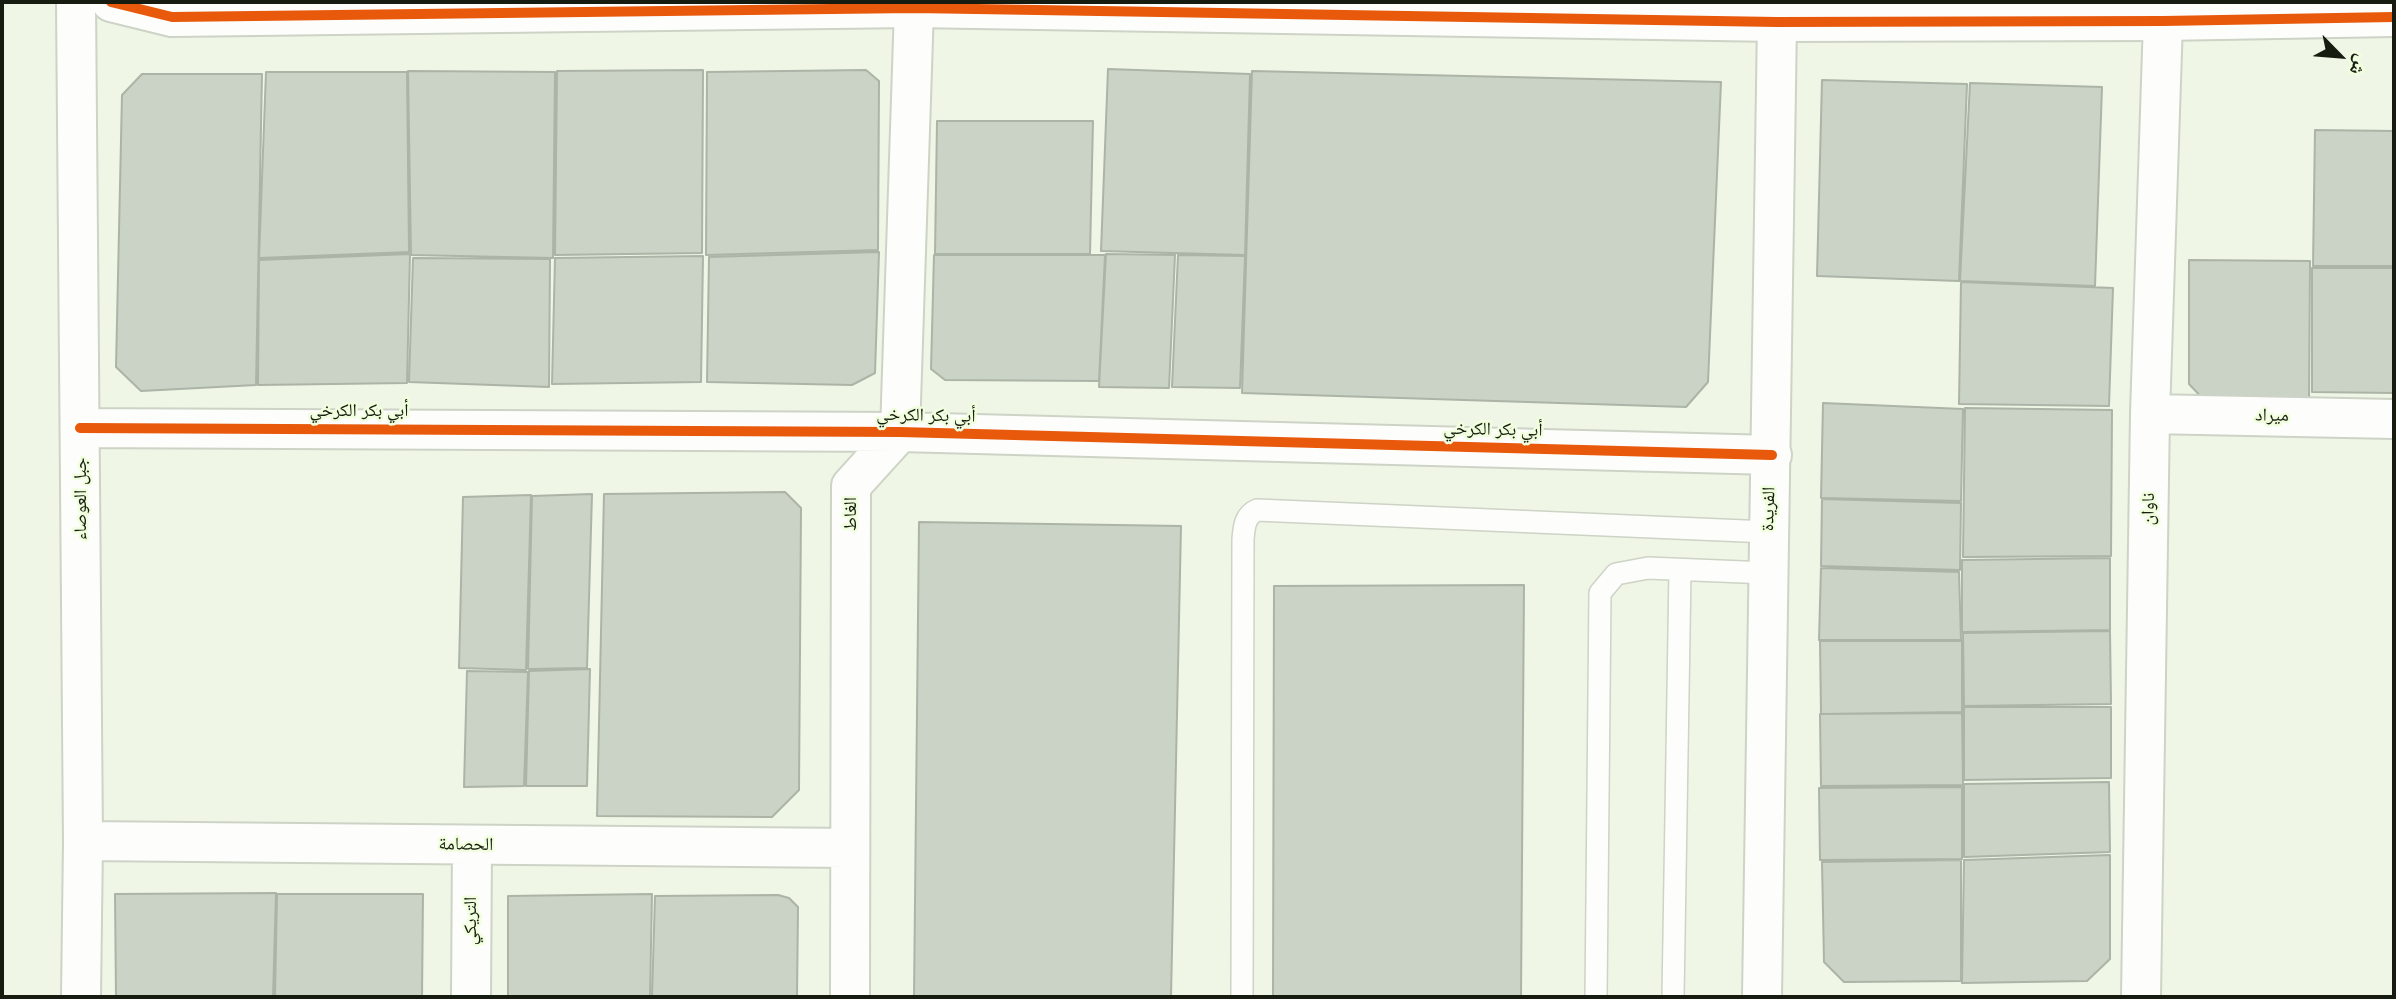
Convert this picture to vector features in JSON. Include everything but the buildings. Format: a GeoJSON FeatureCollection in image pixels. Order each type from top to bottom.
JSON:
{"type":"FeatureCollection","features":[{"type":"Feature","properties":{"kind":"street","name":"جبل العوصاء"},"geometry":{"type":"LineString","coordinates":[[76,2],[83,841],[81,997]]}},
{"type":"Feature","properties":{"kind":"street"},"geometry":{"type":"LineString","coordinates":[[111,2],[172,17],[757,6],[1777,22],[2163,21],[2394,17]]}},
{"type":"Feature","properties":{"kind":"street"},"geometry":{"type":"LineString","coordinates":[[900,432],[914,8]]}},
{"type":"Feature","properties":{"kind":"street","name":"ناوان"},"geometry":{"type":"LineString","coordinates":[[2141,997],[2150,414],[2163,21]]}},
{"type":"Feature","properties":{"kind":"street","name":"الفريدة"},"geometry":{"type":"LineString","coordinates":[[1762,997],[1777,22]]}},
{"type":"Feature","properties":{"kind":"street","name":"ميراد"},"geometry":{"type":"LineString","coordinates":[[2150,414],[2394,418]]}},
{"type":"Feature","properties":{"kind":"street","name":"أبي بكر الكرخي"},"geometry":{"type":"LineString","coordinates":[[80,428],[900,432],[1772,454]]}},
{"type":"Feature","properties":{"kind":"street","name":"الغاط"},"geometry":{"type":"LineString","coordinates":[[850,997],[851,486],[900,432]]}},
{"type":"Feature","properties":{"kind":"street","name":"الحصامة"},"geometry":{"type":"LineString","coordinates":[[83,841],[850,848]]}},
{"type":"Feature","properties":{"kind":"street","name":"التريكي"},"geometry":{"type":"LineString","coordinates":[[471,997],[472,845]]}},
{"type":"Feature","properties":{"kind":"lane"},"geometry":{"type":"LineString","coordinates":[[1241,997],[1243,539],[1244,525],[1251,512],[1271,510],[1768,533]]}},
{"type":"Feature","properties":{"kind":"lane"},"geometry":{"type":"LineString","coordinates":[[1596,997],[1600,593],[1616,573],[1648,568],[1767,573]]}},
{"type":"Feature","properties":{"kind":"lane"},"geometry":{"type":"LineString","coordinates":[[1674,997],[1679,571]]}},
{"type":"Feature","properties":{"kind":"cycle path"},"geometry":{"type":"LineString","coordinates":[[111,2],[172,17],[914,8],[1777,22],[2163,21],[2394,17]]}},
{"type":"Feature","properties":{"kind":"cycle path"},"geometry":{"type":"LineString","coordinates":[[80,428],[900,432],[1772,455]]}}]}
